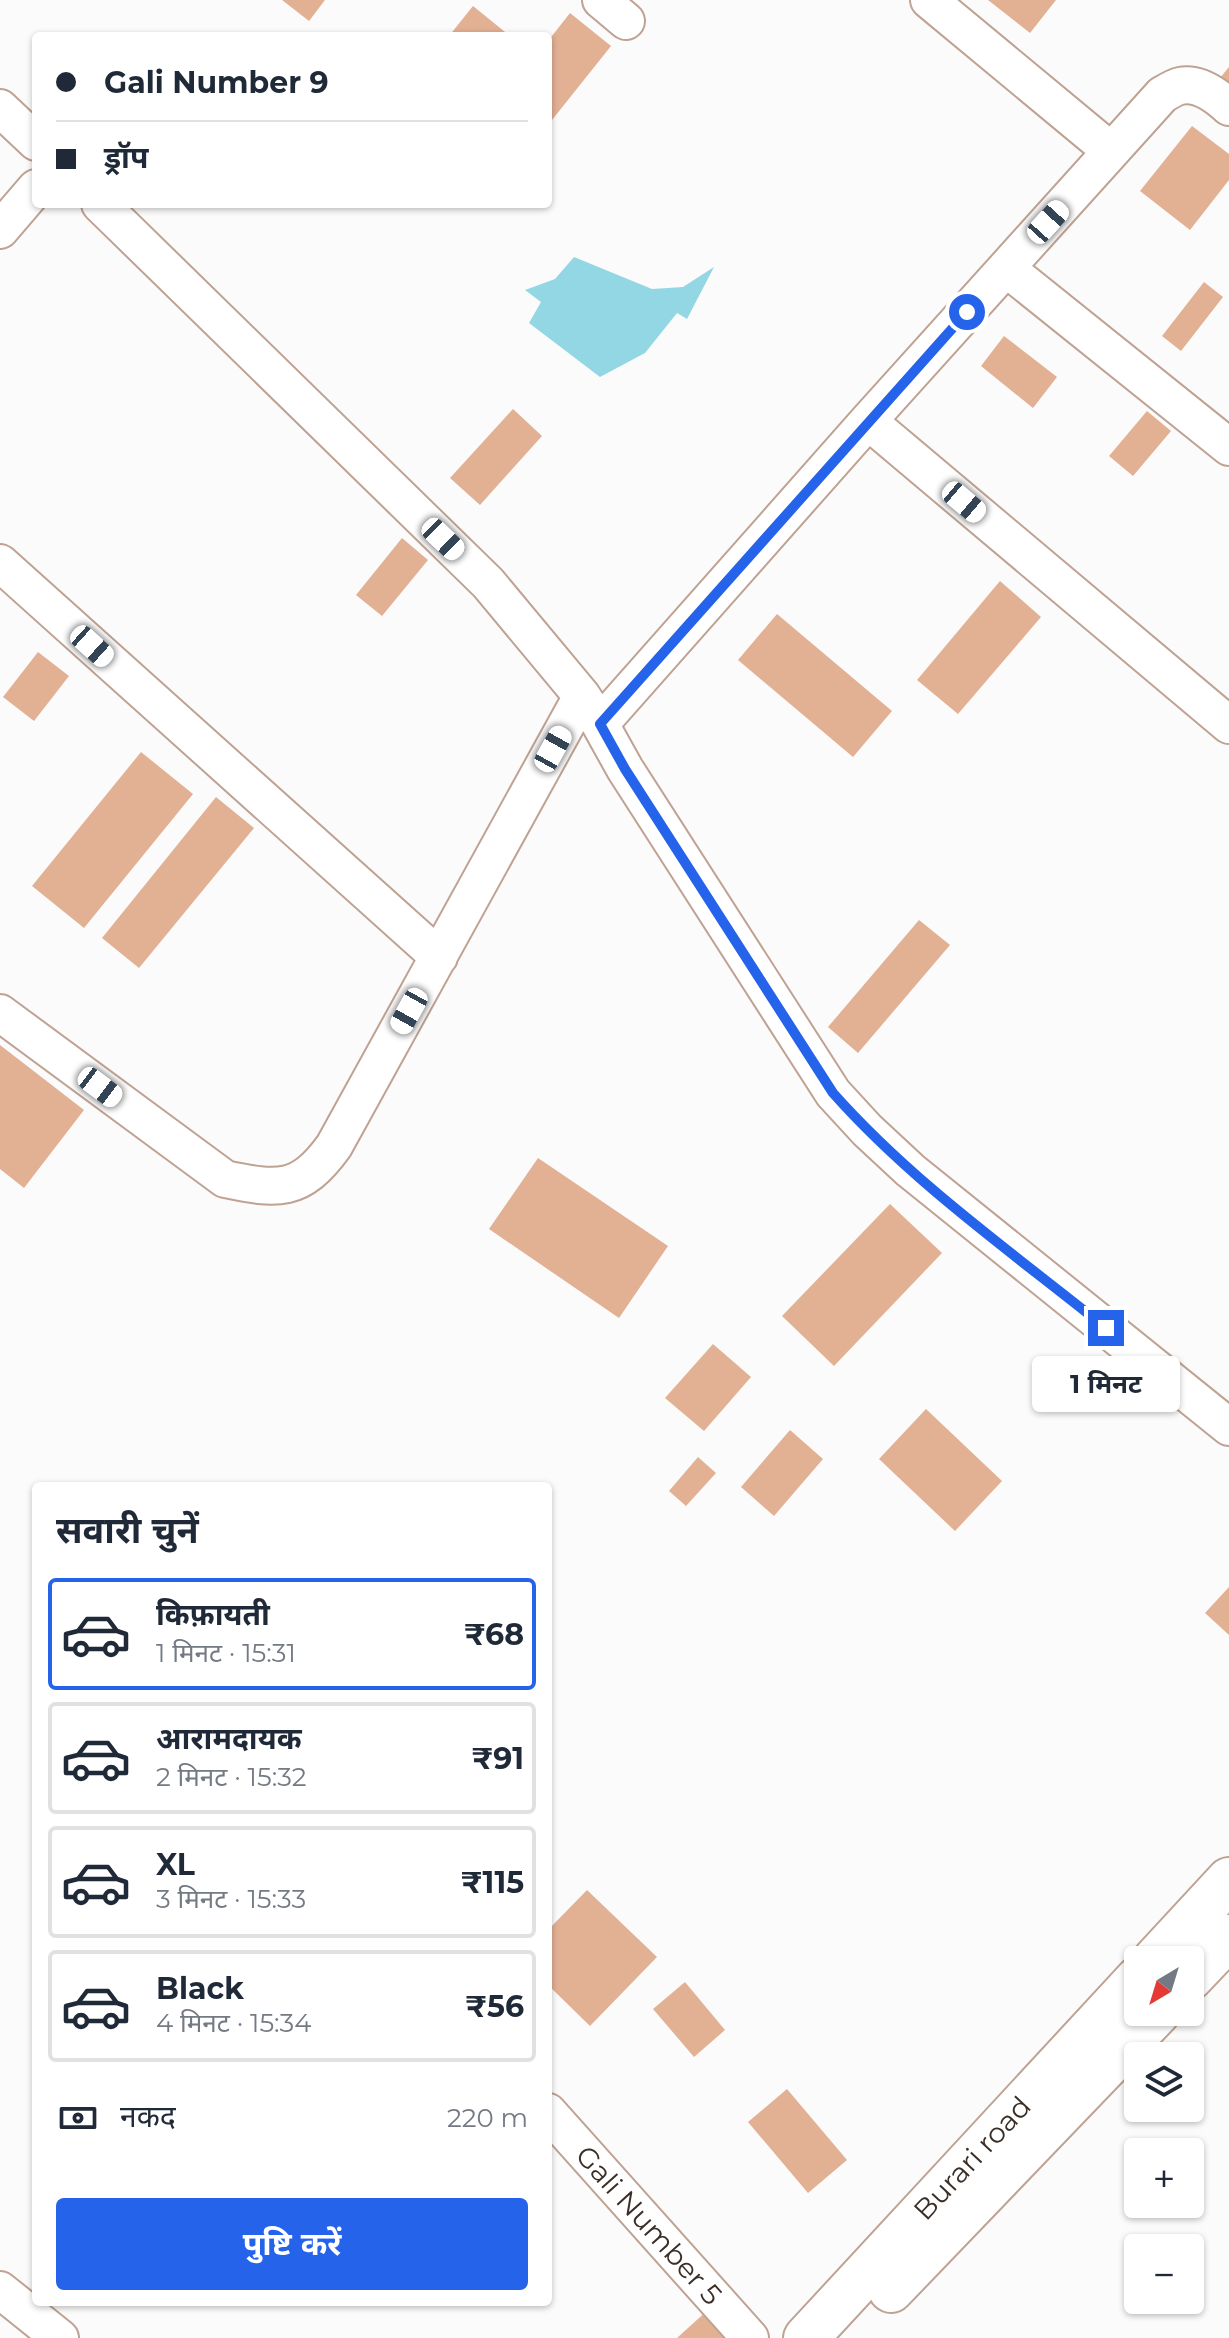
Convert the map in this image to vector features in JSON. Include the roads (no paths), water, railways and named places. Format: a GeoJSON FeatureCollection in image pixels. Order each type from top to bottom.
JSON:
{"type":"FeatureCollection","features":[{"type":"Feature","properties":{"kind":"main road"},"geometry":{"type":"LineString","coordinates":[[1168,1946],[1229,1880]]}},
{"type":"Feature","properties":{"kind":"main road"},"geometry":{"type":"LineString","coordinates":[[1204,1963],[1229,1937]]}},
{"type":"Feature","properties":{"kind":"main road","name":"Burari road"},"geometry":{"type":"LineString","coordinates":[[806,2338],[1124,1994]]}},
{"type":"Feature","properties":{"kind":"main road","name":"Burari road"},"geometry":{"type":"LineString","coordinates":[[845,2338],[1145,2026]]}},
{"type":"Feature","properties":{"kind":"street"},"geometry":{"type":"LineString","coordinates":[[929,0],[1111,151]]}},
{"type":"Feature","properties":{"kind":"street"},"geometry":{"type":"LineString","coordinates":[[0,1013],[225,1179],[263,1187],[295,1184],[320,1165],[334,1146],[439,957],[591,710],[868,421],[1162,95],[1181,85],[1202,89],[1217,96],[1229,107]]}},
{"type":"Feature","properties":{"kind":"street"},"geometry":{"type":"LineString","coordinates":[[0,108],[32,138]]}},
{"type":"Feature","properties":{"kind":"street"},"geometry":{"type":"LineString","coordinates":[[0,230],[32,193]]}},
{"type":"Feature","properties":{"kind":"street"},"geometry":{"type":"LineString","coordinates":[[104,208],[488,583],[591,710],[625,769],[825,1080],[867,1130],[922,1180],[1229,1427]]}},
{"type":"Feature","properties":{"kind":"street"},"geometry":{"type":"LineString","coordinates":[[1006,268],[1229,447]]}},
{"type":"Feature","properties":{"kind":"street"},"geometry":{"type":"LineString","coordinates":[[868,421],[1229,725]]}},
{"type":"Feature","properties":{"kind":"street"},"geometry":{"type":"LineString","coordinates":[[0,563],[439,957]]}},
{"type":"Feature","properties":{"kind":"street","name":"Gali Number 5"},"geometry":{"type":"LineString","coordinates":[[552,2116],[750,2338]]}},
{"type":"Feature","properties":{"kind":"street"},"geometry":{"type":"LineString","coordinates":[[0,2290],[60,2338]]}},
{"type":"Feature","properties":{"kind":"water"},"geometry":{"type":"Polygon","coordinates":[[[574,257],[652,289],[683,287],[714,267],[687,319],[677,313],[645,353],[600,377],[529,323],[541,302],[525,290],[555,279],[574,257]]]}}]}
